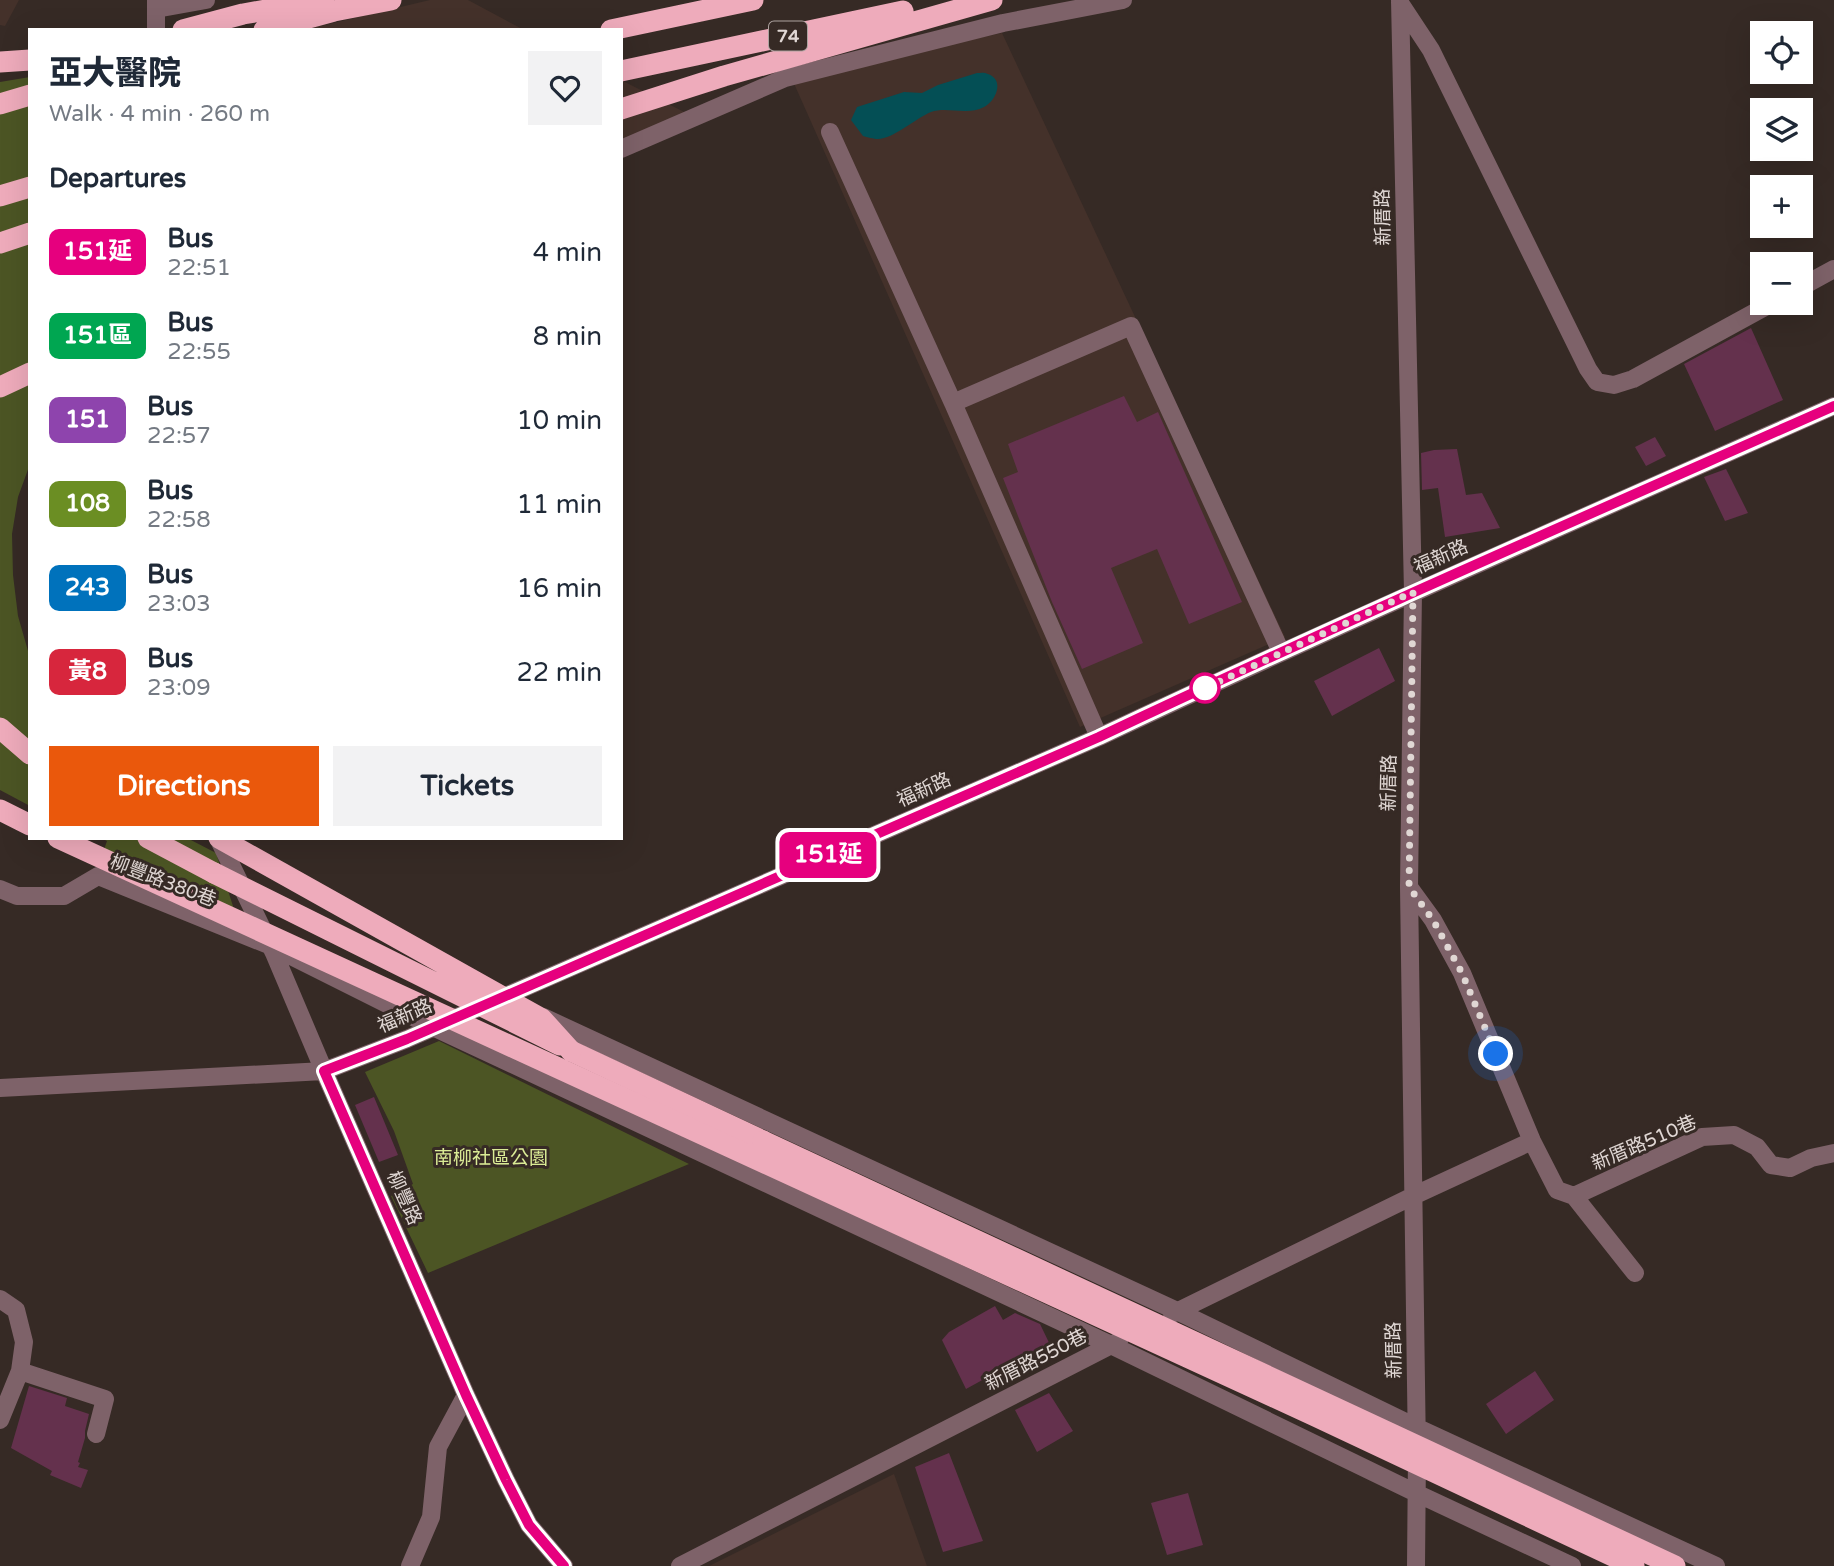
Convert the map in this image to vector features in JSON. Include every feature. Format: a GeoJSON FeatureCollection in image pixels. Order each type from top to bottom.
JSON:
{"type":"FeatureCollection","features":[{"type":"Feature","properties":{"kind":"highway"},"geometry":{"type":"LineString","coordinates":[[190,28],[243,14],[324,0]]}},
{"type":"Feature","properties":{"kind":"highway"},"geometry":{"type":"LineString","coordinates":[[271,28],[334,11],[391,0]]}},
{"type":"Feature","properties":{"kind":"highway","name":"74"},"geometry":{"type":"LineString","coordinates":[[620,28],[753,0]]}},
{"type":"Feature","properties":{"kind":"highway","name":"74"},"geometry":{"type":"LineString","coordinates":[[623,71],[954,0]]}},
{"type":"Feature","properties":{"kind":"highway"},"geometry":{"type":"LineString","coordinates":[[623,108],[724,76],[992,0]]}},
{"type":"Feature","properties":{"kind":"highway"},"geometry":{"type":"LineString","coordinates":[[0,62],[28,60]]}},
{"type":"Feature","properties":{"kind":"highway"},"geometry":{"type":"LineString","coordinates":[[0,104],[28,96]]}},
{"type":"Feature","properties":{"kind":"highway"},"geometry":{"type":"LineString","coordinates":[[0,196],[28,188]]}},
{"type":"Feature","properties":{"kind":"highway"},"geometry":{"type":"LineString","coordinates":[[0,243],[28,234]]}},
{"type":"Feature","properties":{"kind":"highway"},"geometry":{"type":"LineString","coordinates":[[0,387],[28,374]]}},
{"type":"Feature","properties":{"kind":"highway"},"geometry":{"type":"LineString","coordinates":[[0,728],[28,752]]}},
{"type":"Feature","properties":{"kind":"highway"},"geometry":{"type":"LineString","coordinates":[[0,748],[28,765]]}},
{"type":"Feature","properties":{"kind":"highway"},"geometry":{"type":"LineString","coordinates":[[0,810],[28,825]]}},
{"type":"Feature","properties":{"kind":"highway"},"geometry":{"type":"LineString","coordinates":[[0,817],[28,825]]}},
{"type":"Feature","properties":{"kind":"highway"},"geometry":{"type":"LineString","coordinates":[[62,840],[1315,1416],[1634,1566]]}},
{"type":"Feature","properties":{"kind":"highway"},"geometry":{"type":"LineString","coordinates":[[152,840],[571,1051],[1675,1566]]}},
{"type":"Feature","properties":{"kind":"highway"},"geometry":{"type":"LineString","coordinates":[[220,841],[542,1019],[571,1051]]}},
{"type":"Feature","properties":{"kind":"street"},"geometry":{"type":"LineString","coordinates":[[156,28],[156,5],[206,0]]}},
{"type":"Feature","properties":{"kind":"street"},"geometry":{"type":"LineString","coordinates":[[623,148],[785,78],[1003,23],[1123,0]]}},
{"type":"Feature","properties":{"kind":"street"},"geometry":{"type":"LineString","coordinates":[[1400,2],[1431,50],[1587,369],[1597,382],[1614,385],[1633,379],[1750,315]]}},
{"type":"Feature","properties":{"kind":"street","name":"新厝路"},"geometry":{"type":"LineString","coordinates":[[1400,2],[1413,592],[1409,887],[1416,1566]]}},
{"type":"Feature","properties":{"kind":"street"},"geometry":{"type":"LineString","coordinates":[[830,132],[953,403],[1099,737]]}},
{"type":"Feature","properties":{"kind":"street"},"geometry":{"type":"LineString","coordinates":[[1813,280],[1834,269]]}},
{"type":"Feature","properties":{"kind":"street"},"geometry":{"type":"LineString","coordinates":[[953,403],[1131,326],[1281,652]]}},
{"type":"Feature","properties":{"kind":"street","name":"福新路"},"geometry":{"type":"LineString","coordinates":[[0,1088],[324,1071],[407,1039],[1099,737],[1413,592],[1834,406]]}},
{"type":"Feature","properties":{"kind":"street"},"geometry":{"type":"LineString","coordinates":[[220,841],[500,997],[1177,1311],[1416,1427],[1716,1566]]}},
{"type":"Feature","properties":{"kind":"street","name":"柳豐路"},"geometry":{"type":"LineString","coordinates":[[220,841],[271,946],[466,1395],[529,1525],[564,1566]]}},
{"type":"Feature","properties":{"kind":"street","name":"柳豐路380巷"},"geometry":{"type":"LineString","coordinates":[[0,889],[17,896],[64,896],[98,876],[271,946]]}},
{"type":"Feature","properties":{"kind":"street"},"geometry":{"type":"LineString","coordinates":[[1409,887],[1433,920],[1462,973],[1532,1140],[1556,1190],[1574,1196],[1635,1273]]}},
{"type":"Feature","properties":{"kind":"street"},"geometry":{"type":"LineString","coordinates":[[271,946],[433,1027],[1111,1345],[1572,1566]]}},
{"type":"Feature","properties":{"kind":"street","name":"新厝路510巷"},"geometry":{"type":"LineString","coordinates":[[1574,1196],[1702,1137],[1734,1135],[1757,1147],[1771,1165],[1790,1168],[1811,1158],[1834,1153]]}},
{"type":"Feature","properties":{"kind":"street"},"geometry":{"type":"LineString","coordinates":[[1413,1196],[1532,1140]]}},
{"type":"Feature","properties":{"kind":"street","name":"新厝路550巷"},"geometry":{"type":"LineString","coordinates":[[680,1566],[1177,1311],[1413,1196]]}},
{"type":"Feature","properties":{"kind":"street"},"geometry":{"type":"LineString","coordinates":[[0,1299],[16,1310],[24,1342],[20,1371],[0,1420]]}},
{"type":"Feature","properties":{"kind":"street"},"geometry":{"type":"LineString","coordinates":[[20,1371],[105,1399],[96,1434]]}},
{"type":"Feature","properties":{"kind":"street"},"geometry":{"type":"LineString","coordinates":[[411,1566],[432,1517],[438,1447],[466,1395]]}},
{"type":"Feature","properties":{"kind":"shaded area"},"geometry":{"type":"Polygon","coordinates":[[[0,0],[19,0],[5,26],[0,25],[0,0]]]}},
{"type":"Feature","properties":{"kind":"shaded area"},"geometry":{"type":"Polygon","coordinates":[[[430,0],[468,0],[520,28],[312,28],[430,0]]]}},
{"type":"Feature","properties":{"kind":"shaded area"},"geometry":{"type":"Polygon","coordinates":[[[1002,33],[1285,637],[1080,727],[792,79],[1002,33]]]}},
{"type":"Feature","properties":{"kind":"shaded area"},"geometry":{"type":"Polygon","coordinates":[[[623,81],[692,116],[623,145],[623,81]]]}},
{"type":"Feature","properties":{"kind":"shaded area"},"geometry":{"type":"Polygon","coordinates":[[[894,1474],[927,1566],[709,1566],[894,1474]]]}},
{"type":"Feature","properties":{"kind":"green space"},"geometry":{"type":"Polygon","coordinates":[[[28,77],[28,470],[18,497],[12,534],[18,616],[28,651],[28,805],[0,790],[0,82],[28,77]]]}},
{"type":"Feature","properties":{"kind":"green space"},"geometry":{"type":"Polygon","coordinates":[[[105,840],[191,840],[216,853],[240,928],[98,867],[107,841],[105,840]]]}},
{"type":"Feature","properties":{"kind":"green space","name":"南柳社區公園"},"geometry":{"type":"Polygon","coordinates":[[[439,1041],[689,1164],[428,1273],[391,1196],[413,1184],[394,1131],[365,1072],[439,1041]]]}},
{"type":"Feature","properties":{"kind":"water"},"geometry":{"type":"Polygon","coordinates":[[[977,73],[993,77],[997,90],[988,104],[977,110],[937,110],[890,136],[878,139],[863,136],[851,120],[857,107],[904,92],[922,93],[977,73]]]}},
{"type":"Feature","properties":{"kind":"building"},"geometry":{"type":"Polygon","coordinates":[[[1751,328],[1783,400],[1715,431],[1684,364],[1751,328]]]}},
{"type":"Feature","properties":{"kind":"building"},"geometry":{"type":"Polygon","coordinates":[[[1124,396],[1137,422],[1158,412],[1242,602],[1189,624],[1157,549],[1111,568],[1143,643],[1082,669],[1052,602],[1003,478],[1018,472],[1008,444],[1124,396]]]}},
{"type":"Feature","properties":{"kind":"building"},"geometry":{"type":"Polygon","coordinates":[[[1655,437],[1666,456],[1646,466],[1635,447],[1655,437]]]}},
{"type":"Feature","properties":{"kind":"building"},"geometry":{"type":"Polygon","coordinates":[[[1457,449],[1466,495],[1482,493],[1500,528],[1445,537],[1438,488],[1422,490],[1421,453],[1457,449]]]}},
{"type":"Feature","properties":{"kind":"building"},"geometry":{"type":"Polygon","coordinates":[[[1726,469],[1748,513],[1725,521],[1704,477],[1726,469]]]}},
{"type":"Feature","properties":{"kind":"building"},"geometry":{"type":"Polygon","coordinates":[[[1379,648],[1395,681],[1332,716],[1314,681],[1379,648]]]}},
{"type":"Feature","properties":{"kind":"building"},"geometry":{"type":"Polygon","coordinates":[[[374,1097],[398,1155],[379,1162],[355,1105],[374,1097]]]}},
{"type":"Feature","properties":{"kind":"building"},"geometry":{"type":"Polygon","coordinates":[[[995,1306],[1003,1320],[1015,1313],[1040,1324],[1054,1353],[1031,1365],[1026,1356],[966,1389],[942,1340],[949,1332],[995,1306]]]}},
{"type":"Feature","properties":{"kind":"building"},"geometry":{"type":"Polygon","coordinates":[[[1535,1371],[1554,1400],[1506,1434],[1486,1404],[1535,1371]]]}},
{"type":"Feature","properties":{"kind":"building"},"geometry":{"type":"Polygon","coordinates":[[[29,1386],[67,1398],[65,1406],[89,1414],[78,1462],[78,1467],[88,1470],[81,1488],[50,1475],[52,1471],[11,1448],[29,1386]]]}},
{"type":"Feature","properties":{"kind":"building"},"geometry":{"type":"Polygon","coordinates":[[[1049,1393],[1073,1431],[1037,1452],[1015,1410],[1049,1393]]]}},
{"type":"Feature","properties":{"kind":"building"},"geometry":{"type":"Polygon","coordinates":[[[949,1453],[983,1541],[943,1552],[915,1467],[949,1453]]]}},
{"type":"Feature","properties":{"kind":"building"},"geometry":{"type":"Polygon","coordinates":[[[1188,1493],[1203,1545],[1167,1555],[1151,1503],[1188,1493]]]}},
{"type":"Feature","properties":{"kind":"bus line","name":"151延"},"geometry":{"type":"LineString","coordinates":[[564,1566],[529,1525],[506,1480],[324,1071],[407,1039],[1099,737],[1413,592],[1834,406]]}},
{"type":"Feature","properties":{"kind":"route"},"geometry":{"type":"LineString","coordinates":[[1205,688],[1201,690],[1413,592],[1409,887],[1433,920],[1462,973],[1496,1054]]}}]}
